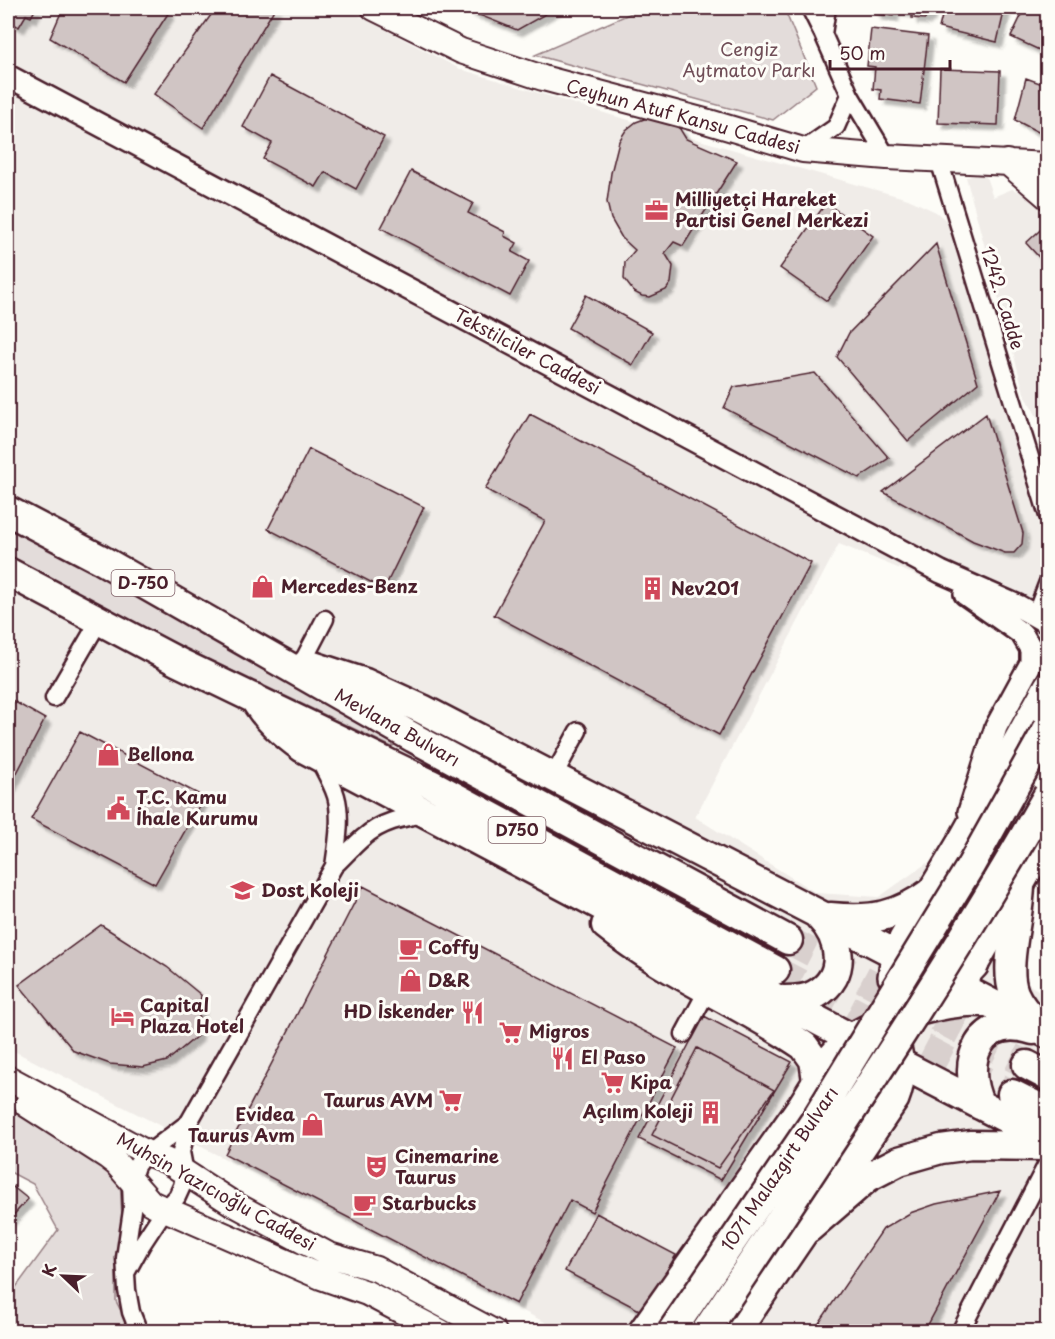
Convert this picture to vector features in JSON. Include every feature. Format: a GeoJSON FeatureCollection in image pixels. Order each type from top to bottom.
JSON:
{"type":"FeatureCollection","features":[{"type":"Feature","properties":{"kind":"highway","name":"Mevlana Bulvarı"},"geometry":{"type":"LineString","coordinates":[[8,511],[290,661],[424,744],[789,940]]}},
{"type":"Feature","properties":{"kind":"highway","name":"Mevlana Bulvarı"},"geometry":{"type":"LineString","coordinates":[[8,572],[99,621],[431,784],[775,970]]}},
{"type":"Feature","properties":{"kind":"highway"},"geometry":{"type":"LineString","coordinates":[[290,661],[331,670],[422,709],[1047,1034]]}},
{"type":"Feature","properties":{"kind":"highway"},"geometry":{"type":"LineString","coordinates":[[254,698],[267,717],[303,748],[1047,1140]]}},
{"type":"Feature","properties":{"kind":"highway"},"geometry":{"type":"LineString","coordinates":[[1020,884],[1020,905],[1010,978],[1019,1003],[1047,1034]]}},
{"type":"Feature","properties":{"kind":"highway"},"geometry":{"type":"LineString","coordinates":[[819,916],[856,919],[882,917],[902,911],[933,891]]}},
{"type":"Feature","properties":{"kind":"highway"},"geometry":{"type":"LineString","coordinates":[[580,894],[597,918],[610,928],[707,991],[804,1046],[823,1071],[851,1038],[894,1014],[955,985],[974,965]]}},
{"type":"Feature","properties":{"kind":"highway"},"geometry":{"type":"LineString","coordinates":[[779,1000],[800,1000],[818,994],[833,976],[838,961],[837,948],[832,932],[819,916]]}},
{"type":"Feature","properties":{"kind":"highway"},"geometry":{"type":"LineString","coordinates":[[825,1024],[854,1022],[945,1004],[989,1003]]}},
{"type":"Feature","properties":{"kind":"highway"},"geometry":{"type":"LineString","coordinates":[[980,1105],[971,1084],[970,1070],[975,1052],[984,1039],[995,1030],[1011,1025],[1047,1034]]}},
{"type":"Feature","properties":{"kind":"highway"},"geometry":{"type":"LineString","coordinates":[[1012,1094],[1047,1112]]}},
{"type":"Feature","properties":{"kind":"highway"},"geometry":{"type":"LineString","coordinates":[[809,1228],[867,1177],[890,1165],[918,1155],[971,1145],[1047,1146]]}},
{"type":"Feature","properties":{"kind":"main road","name":"Ceyhun Atuf Kansu Caddesi"},"geometry":{"type":"LineString","coordinates":[[374,8],[461,51],[481,58],[543,78],[709,122],[803,150],[887,157],[1047,165]]}},
{"type":"Feature","properties":{"kind":"main road","name":"Ceyhun Atuf Kansu Caddesi"},"geometry":{"type":"LineString","coordinates":[[1007,162],[1031,170],[1047,180]]}},
{"type":"Feature","properties":{"kind":"main road"},"geometry":{"type":"LineString","coordinates":[[1007,162],[1047,197]]}},
{"type":"Feature","properties":{"kind":"main road"},"geometry":{"type":"LineString","coordinates":[[736,1332],[895,1099],[901,1085],[901,1065],[884,949],[933,891],[1047,686]]}},
{"type":"Feature","properties":{"kind":"main road","name":"1071 Malazgirt Bulvarı"},"geometry":{"type":"LineString","coordinates":[[671,1332],[814,1120],[971,865],[1047,728]]}},
{"type":"Feature","properties":{"kind":"main road","name":"1071 Malazgirt Bulvarı"},"geometry":{"type":"LineString","coordinates":[[705,1332],[845,1122],[1006,866],[1047,794]]}},
{"type":"Feature","properties":{"kind":"main road"},"geometry":{"type":"LineString","coordinates":[[974,965],[1046,840]]}},
{"type":"Feature","properties":{"kind":"main road"},"geometry":{"type":"LineString","coordinates":[[933,891],[932,902],[937,916],[956,928],[963,930],[980,928],[1002,916]]}},
{"type":"Feature","properties":{"kind":"main road"},"geometry":{"type":"LineString","coordinates":[[894,1014],[915,1065],[936,1083]]}},
{"type":"Feature","properties":{"kind":"main road","name":"1071 Malazgirt Bulvarı"},"geometry":{"type":"LineString","coordinates":[[642,1332],[802,1105],[823,1071]]}},
{"type":"Feature","properties":{"kind":"main road","name":"Muhsin Yazıcıoğlu Caddesi"},"geometry":{"type":"LineString","coordinates":[[8,1078],[147,1153],[168,1161],[367,1293],[441,1332]]}},
{"type":"Feature","properties":{"kind":"main road","name":"Muhsin Yazıcıoğlu Caddesi"},"geometry":{"type":"LineString","coordinates":[[8,1093],[100,1151],[117,1164],[145,1198],[165,1209],[325,1266],[376,1269],[494,1332]]}},
{"type":"Feature","properties":{"kind":"main road"},"geometry":{"type":"LineString","coordinates":[[802,1105],[824,1100],[841,1105],[860,1123],[866,1137],[865,1145]]}},
{"type":"Feature","properties":{"kind":"main road","name":"Muhsin Yazıcıoğlu Caddesi"},"geometry":{"type":"LineString","coordinates":[[325,1266],[357,1304],[406,1332]]}},
{"type":"Feature","properties":{"kind":"street"},"geometry":{"type":"LineString","coordinates":[[810,8],[850,95],[887,157]]}},
{"type":"Feature","properties":{"kind":"street"},"geometry":{"type":"LineString","coordinates":[[823,34],[827,8]]}},
{"type":"Feature","properties":{"kind":"street","name":"Tekstilciler Caddesi"},"geometry":{"type":"LineString","coordinates":[[8,76],[916,558],[962,582],[1017,606],[1041,620]]}},
{"type":"Feature","properties":{"kind":"street"},"geometry":{"type":"LineString","coordinates":[[803,150],[836,127],[850,95]]}},
{"type":"Feature","properties":{"kind":"street","name":"1242. Cadde"},"geometry":{"type":"LineString","coordinates":[[939,160],[1047,516]]}},
{"type":"Feature","properties":{"kind":"street"},"geometry":{"type":"LineString","coordinates":[[916,558],[1022,634],[1031,649],[1031,663],[996,727],[960,844]]}},
{"type":"Feature","properties":{"kind":"street"},"geometry":{"type":"LineString","coordinates":[[1041,620],[1047,582]]}},
{"type":"Feature","properties":{"kind":"street"},"geometry":{"type":"LineString","coordinates":[[290,661],[325,619]]}},
{"type":"Feature","properties":{"kind":"street"},"geometry":{"type":"LineString","coordinates":[[54,698],[99,621]]}},
{"type":"Feature","properties":{"kind":"street"},"geometry":{"type":"LineString","coordinates":[[553,777],[578,730]]}},
{"type":"Feature","properties":{"kind":"street"},"geometry":{"type":"LineString","coordinates":[[317,755],[336,795],[338,806],[338,837],[334,866]]}},
{"type":"Feature","properties":{"kind":"street"},"geometry":{"type":"LineString","coordinates":[[126,1273],[137,1251],[165,1209],[177,1197],[185,1173],[181,1152],[189,1122],[334,866],[366,835],[379,827],[393,820],[426,814]]}},
{"type":"Feature","properties":{"kind":"street"},"geometry":{"type":"LineString","coordinates":[[684,1034],[707,991]]}},
{"type":"Feature","properties":{"kind":"street"},"geometry":{"type":"LineString","coordinates":[[139,1332],[131,1312],[125,1258],[132,1210],[131,1181],[136,1166],[147,1153],[169,1139],[189,1122]]}},
{"type":"Feature","properties":{"kind":"street"},"geometry":{"type":"LineString","coordinates":[[960,1332],[1047,1162]]}},
{"type":"Feature","properties":{"kind":"shaded area"},"geometry":{"type":"Polygon","coordinates":[[[8,8],[344,8],[460,69],[611,115],[908,199],[936,212],[963,234],[1047,542],[1042,569],[1023,619],[839,544],[695,817],[816,893],[879,897],[927,863],[1031,986],[1047,995],[1047,1331],[562,1331],[8,1048],[8,8]]]}},
{"type":"Feature","properties":{"kind":"shaded area"},"geometry":{"type":"Polygon","coordinates":[[[985,174],[993,197],[1012,189],[1037,199],[1047,207],[1047,435],[1024,393],[966,177],[985,174]]]}},
{"type":"Feature","properties":{"kind":"green space","name":"Cengiz Aytmatov Parkı"},"geometry":{"type":"Polygon","coordinates":[[[643,8],[784,8],[816,86],[773,120],[535,55],[643,8]]]}},
{"type":"Feature","properties":{"kind":"green space"},"geometry":{"type":"Polygon","coordinates":[[[8,525],[395,743],[392,747],[154,633],[8,557],[8,525]]]}},
{"type":"Feature","properties":{"kind":"green space"},"geometry":{"type":"Polygon","coordinates":[[[8,1109],[113,1169],[120,1178],[122,1219],[116,1273],[116,1301],[131,1331],[8,1331],[8,1298],[58,1230],[33,1184],[8,1171],[8,1109]]]}},
{"type":"Feature","properties":{"kind":"building"},"geometry":{"type":"Polygon","coordinates":[[[8,8],[36,8],[31,17],[26,15],[19,27],[8,21],[8,8]]]}},
{"type":"Feature","properties":{"kind":"building"},"geometry":{"type":"Polygon","coordinates":[[[63,8],[160,8],[169,12],[124,82],[50,38],[63,8]]]}},
{"type":"Feature","properties":{"kind":"building"},"geometry":{"type":"Polygon","coordinates":[[[216,8],[275,8],[203,128],[154,94],[216,8]]]}},
{"type":"Feature","properties":{"kind":"building"},"geometry":{"type":"Polygon","coordinates":[[[471,8],[556,8],[517,30],[469,11],[471,8]]]}},
{"type":"Feature","properties":{"kind":"building"},"geometry":{"type":"Polygon","coordinates":[[[872,8],[930,8],[929,16],[925,19],[912,18],[912,12],[893,10],[893,16],[876,14],[876,10],[872,8]]]}},
{"type":"Feature","properties":{"kind":"building"},"geometry":{"type":"Polygon","coordinates":[[[944,8],[1005,8],[997,42],[939,28],[944,8]]]}},
{"type":"Feature","properties":{"kind":"building"},"geometry":{"type":"Polygon","coordinates":[[[1025,8],[1048,8],[1048,54],[1011,37],[1025,8]]]}},
{"type":"Feature","properties":{"kind":"building"},"geometry":{"type":"Polygon","coordinates":[[[871,29],[928,36],[920,104],[880,99],[881,90],[873,89],[875,67],[867,66],[871,29]]]}},
{"type":"Feature","properties":{"kind":"building"},"geometry":{"type":"Polygon","coordinates":[[[940,69],[1000,71],[998,125],[938,123],[940,69]]]}},
{"type":"Feature","properties":{"kind":"building"},"geometry":{"type":"Polygon","coordinates":[[[270,76],[384,137],[356,189],[325,172],[316,187],[263,159],[272,143],[243,127],[270,76]]]}},
{"type":"Feature","properties":{"kind":"building"},"geometry":{"type":"Polygon","coordinates":[[[1026,78],[1048,86],[1048,137],[1015,120],[1026,78]]]}},
{"type":"Feature","properties":{"kind":"building","name":"Milliyetçi Hareket Partisi Genel Merkezi"},"geometry":{"type":"Polygon","coordinates":[[[647,118],[659,118],[670,122],[680,129],[686,139],[737,161],[683,246],[674,242],[665,253],[673,266],[671,283],[666,290],[650,297],[634,292],[624,279],[625,262],[635,250],[622,238],[611,219],[607,202],[619,141],[626,130],[636,122],[647,118]]]}},
{"type":"Feature","properties":{"kind":"building"},"geometry":{"type":"Polygon","coordinates":[[[411,171],[473,203],[468,213],[505,232],[504,236],[517,243],[512,252],[529,261],[510,296],[381,228],[411,171]]]}},
{"type":"Feature","properties":{"kind":"building"},"geometry":{"type":"Polygon","coordinates":[[[826,203],[873,236],[827,301],[780,268],[826,203]]]}},
{"type":"Feature","properties":{"kind":"building"},"geometry":{"type":"Polygon","coordinates":[[[1048,223],[1048,267],[1026,243],[1048,223]]]}},
{"type":"Feature","properties":{"kind":"building"},"geometry":{"type":"Polygon","coordinates":[[[936,244],[978,383],[908,441],[837,357],[849,333],[936,244]]]}},
{"type":"Feature","properties":{"kind":"building"},"geometry":{"type":"Polygon","coordinates":[[[586,295],[652,332],[633,365],[568,328],[586,295]]]}},
{"type":"Feature","properties":{"kind":"building"},"geometry":{"type":"Polygon","coordinates":[[[815,373],[889,458],[859,478],[724,408],[734,387],[815,373]]]}},
{"type":"Feature","properties":{"kind":"building","name":"Nev201"},"geometry":{"type":"Polygon","coordinates":[[[530,414],[811,563],[719,735],[494,615],[545,521],[485,489],[530,414]]]}},
{"type":"Feature","properties":{"kind":"building"},"geometry":{"type":"Polygon","coordinates":[[[986,414],[1023,533],[1022,544],[1014,553],[1005,553],[973,541],[883,492],[986,414]]]}},
{"type":"Feature","properties":{"kind":"building"},"geometry":{"type":"Polygon","coordinates":[[[309,449],[424,507],[384,589],[268,529],[309,449]]]}},
{"type":"Feature","properties":{"kind":"building"},"geometry":{"type":"Polygon","coordinates":[[[8,698],[45,719],[8,790],[8,698]]]}},
{"type":"Feature","properties":{"kind":"building","name":"T.C. Kamu İhale Kurumu"},"geometry":{"type":"Polygon","coordinates":[[[80,732],[204,797],[155,884],[31,819],[80,732]]]}},
{"type":"Feature","properties":{"kind":"building","name":"Taurus AVM"},"geometry":{"type":"Polygon","coordinates":[[[363,886],[677,1048],[592,1212],[570,1200],[516,1304],[225,1154],[363,886]]]}},
{"type":"Feature","properties":{"kind":"building","name":"Capital Plaza Hotel"},"geometry":{"type":"Polygon","coordinates":[[[101,925],[167,967],[201,995],[197,1036],[167,1061],[143,1067],[110,1064],[74,1051],[19,985],[101,925]]]}},
{"type":"Feature","properties":{"kind":"building"},"geometry":{"type":"Polygon","coordinates":[[[704,1016],[792,1062],[721,1180],[639,1139],[704,1016]]]}},
{"type":"Feature","properties":{"kind":"building","name":"Açılım Koleji"},"geometry":{"type":"Polygon","coordinates":[[[697,1048],[774,1090],[718,1168],[652,1135],[697,1048]]]}},
{"type":"Feature","properties":{"kind":"building"},"geometry":{"type":"Polygon","coordinates":[[[8,1183],[28,1199],[8,1221],[8,1183]]]}},
{"type":"Feature","properties":{"kind":"building"},"geometry":{"type":"Polygon","coordinates":[[[1000,1191],[924,1332],[813,1332],[883,1229],[910,1213],[936,1204],[1000,1191]]]}},
{"type":"Feature","properties":{"kind":"building"},"geometry":{"type":"Polygon","coordinates":[[[596,1213],[676,1255],[643,1312],[565,1271],[596,1213]]]}},
{"type":"Feature","properties":{"kind":"tunnel"},"geometry":{"type":"LineString","coordinates":[[788,940],[1027,1065]]}},
{"type":"Feature","properties":{"kind":"tunnel"},"geometry":{"type":"LineString","coordinates":[[775,970],[1012,1094]]}},
{"type":"Feature","properties":{"kind":"place","name":"Milliyetçi Hareket Partisi Genel Merkezi"},"geometry":{"type":"Point","coordinates":[657,210]}},
{"type":"Feature","properties":{"kind":"place","name":"Mercedes-Benz"},"geometry":{"type":"Point","coordinates":[263,587]}},
{"type":"Feature","properties":{"kind":"place","name":"Nev201"},"geometry":{"type":"Point","coordinates":[653,589]}},
{"type":"Feature","properties":{"kind":"place","name":"Bellona"},"geometry":{"type":"Point","coordinates":[109,755]}},
{"type":"Feature","properties":{"kind":"place","name":"T.C. Kamu İhale Kurumu"},"geometry":{"type":"Point","coordinates":[118,808]}},
{"type":"Feature","properties":{"kind":"place","name":"Dost Koleji"},"geometry":{"type":"Point","coordinates":[243,891]}},
{"type":"Feature","properties":{"kind":"place","name":"Coffy"},"geometry":{"type":"Point","coordinates":[410,948]}},
{"type":"Feature","properties":{"kind":"place","name":"D&R"},"geometry":{"type":"Point","coordinates":[410,981]}},
{"type":"Feature","properties":{"kind":"place","name":"HD İskender"},"geometry":{"type":"Point","coordinates":[472,1012]}},
{"type":"Feature","properties":{"kind":"place","name":"Capital Plaza Hotel"},"geometry":{"type":"Point","coordinates":[122,1016]}},
{"type":"Feature","properties":{"kind":"place","name":"Migros"},"geometry":{"type":"Point","coordinates":[511,1032]}},
{"type":"Feature","properties":{"kind":"place","name":"El Paso"},"geometry":{"type":"Point","coordinates":[563,1058]}},
{"type":"Feature","properties":{"kind":"place","name":"Kipa"},"geometry":{"type":"Point","coordinates":[612,1083]}},
{"type":"Feature","properties":{"kind":"place","name":"Taurus AVM"},"geometry":{"type":"Point","coordinates":[451,1101]}},
{"type":"Feature","properties":{"kind":"place","name":"Açılım Koleji"},"geometry":{"type":"Point","coordinates":[711,1112]}},
{"type":"Feature","properties":{"kind":"place","name":"Evidea Taurus Avm"},"geometry":{"type":"Point","coordinates":[313,1125]}},
{"type":"Feature","properties":{"kind":"place","name":"Cinemarine Taurus"},"geometry":{"type":"Point","coordinates":[377,1167]}},
{"type":"Feature","properties":{"kind":"place","name":"Starbucks"},"geometry":{"type":"Point","coordinates":[364,1204]}}]}
